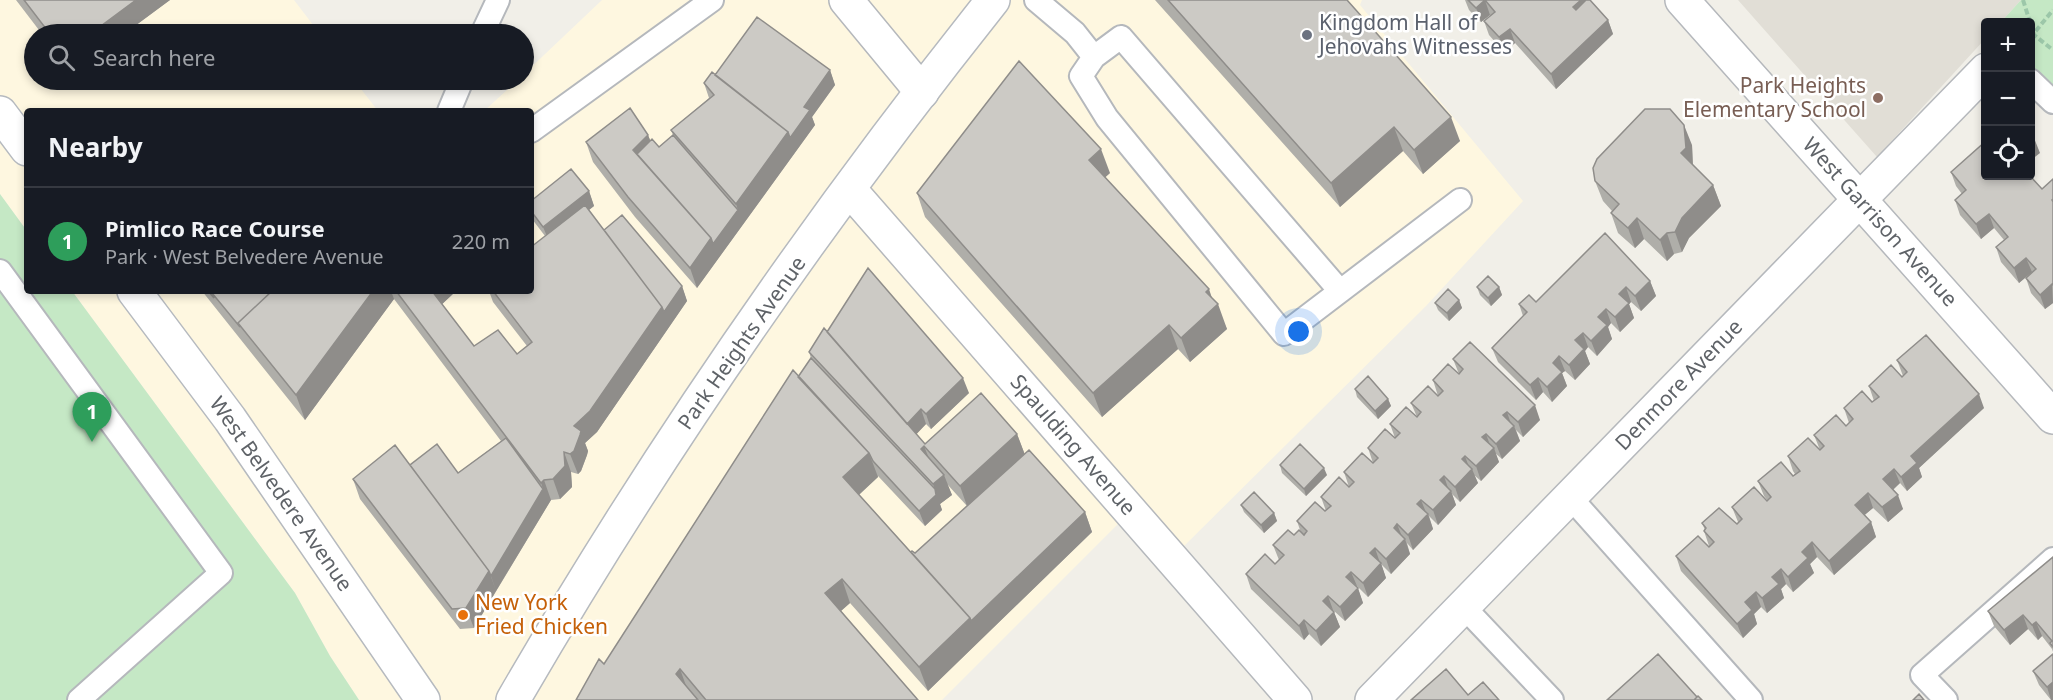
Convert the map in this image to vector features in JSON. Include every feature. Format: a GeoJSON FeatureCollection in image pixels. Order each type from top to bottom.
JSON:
{"type":"FeatureCollection","features":[{"type":"Feature","properties":{"kind":"street"},"geometry":{"type":"LineString","coordinates":[[846,0],[922,92]]}},
{"type":"Feature","properties":{"kind":"street","name":"Park Heights Avenue"},"geometry":{"type":"LineString","coordinates":[[513,700],[644,485],[738,346],[922,92],[993,0]]}},
{"type":"Feature","properties":{"kind":"street","name":"West Garrison Avenue"},"geometry":{"type":"LineString","coordinates":[[1682,0],[2053,417]]}},
{"type":"Feature","properties":{"kind":"street","name":"Denmore Avenue"},"geometry":{"type":"LineString","coordinates":[[1372,700],[1984,72]]}},
{"type":"Feature","properties":{"kind":"street"},"geometry":{"type":"LineString","coordinates":[[0,112],[24,144]]}},
{"type":"Feature","properties":{"kind":"street","name":"Spaulding Avenue"},"geometry":{"type":"LineString","coordinates":[[850,190],[1295,700]]}},
{"type":"Feature","properties":{"kind":"street","name":"West Belvedere Avenue"},"geometry":{"type":"LineString","coordinates":[[136,294],[230,419],[423,700]]}},
{"type":"Feature","properties":{"kind":"lane"},"geometry":{"type":"LineString","coordinates":[[487,24],[498,0]]}},
{"type":"Feature","properties":{"kind":"lane"},"geometry":{"type":"LineString","coordinates":[[534,129],[712,0]]}},
{"type":"Feature","properties":{"kind":"lane"},"geometry":{"type":"LineString","coordinates":[[1036,0],[1075,33],[1094,57]]}},
{"type":"Feature","properties":{"kind":"lane"},"geometry":{"type":"LineString","coordinates":[[1340,291],[1121,37],[1094,57],[1081,76],[1107,118],[1284,334],[1460,200]]}},
{"type":"Feature","properties":{"kind":"lane"},"geometry":{"type":"LineString","coordinates":[[2035,84],[2053,102]]}},
{"type":"Feature","properties":{"kind":"lane"},"geometry":{"type":"LineString","coordinates":[[450,108],[458,90]]}},
{"type":"Feature","properties":{"kind":"lane"},"geometry":{"type":"LineString","coordinates":[[0,271],[221,573],[79,700]]}},
{"type":"Feature","properties":{"kind":"lane"},"geometry":{"type":"LineString","coordinates":[[1570,497],[1751,700]]}},
{"type":"Feature","properties":{"kind":"lane"},"geometry":{"type":"LineString","coordinates":[[1946,700],[1922,675],[2053,559]]}},
{"type":"Feature","properties":{"kind":"lane"},"geometry":{"type":"LineString","coordinates":[[1463,606],[1552,700]]}},
{"type":"Feature","properties":{"kind":"path"},"geometry":{"type":"LineString","coordinates":[[2023,0],[2028,18]]}},
{"type":"Feature","properties":{"kind":"path"},"geometry":{"type":"LineString","coordinates":[[2035,33],[2053,10]]}},
{"type":"Feature","properties":{"kind":"path"},"geometry":{"type":"LineString","coordinates":[[2035,39],[2053,50]]}},
{"type":"Feature","properties":{"kind":"shaded area"},"geometry":{"type":"Polygon","coordinates":[[[0,0],[294,0],[312,24],[24,24],[24,90],[362,90],[376,108],[24,108],[24,227],[0,194],[0,0]]]}},
{"type":"Feature","properties":{"kind":"shaded area"},"geometry":{"type":"Polygon","coordinates":[[[602,0],[1362,0],[1360,5],[1523,201],[1426,306],[1174,556],[1133,509],[942,700],[359,700],[330,656],[295,593],[74,294],[534,294],[534,108],[487,108],[507,90],[534,90],[534,65],[602,0]]]}},
{"type":"Feature","properties":{"kind":"shaded area","name":"Park Heights Elementary School"},"geometry":{"type":"Polygon","coordinates":[[[1738,0],[2021,0],[2005,18],[1981,18],[1981,43],[1877,157],[1738,0]]]}},
{"type":"Feature","properties":{"kind":"green space"},"geometry":{"type":"Polygon","coordinates":[[[2021,0],[2053,0],[2053,89],[2035,69],[2035,18],[2005,18],[2021,0]]]}},
{"type":"Feature","properties":{"kind":"green space"},"geometry":{"type":"Polygon","coordinates":[[[0,194],[24,227],[24,294],[74,294],[295,593],[330,656],[359,700],[0,700],[0,194]]]}},
{"type":"Feature","properties":{"kind":"building"},"geometry":{"type":"Polygon","coordinates":[[[24,0],[136,0],[104,24],[42,24],[24,0]]]}},
{"type":"Feature","properties":{"kind":"building"},"geometry":{"type":"Polygon","coordinates":[[[1168,0],[1347,0],[1451,117],[1414,150],[1394,127],[1331,183],[1168,0]]]}},
{"type":"Feature","properties":{"kind":"building"},"geometry":{"type":"Polygon","coordinates":[[[1468,0],[1485,0],[1476,8],[1468,0]]]}},
{"type":"Feature","properties":{"kind":"building"},"geometry":{"type":"Polygon","coordinates":[[[1485,0],[1581,0],[1573,7],[1576,10],[1586,0],[1590,0],[1608,20],[1551,74],[1510,29],[1499,37],[1484,21],[1495,12],[1485,0]]]}},
{"type":"Feature","properties":{"kind":"building"},"geometry":{"type":"Polygon","coordinates":[[[757,17],[830,70],[804,107],[810,110],[790,138],[788,132],[715,75],[757,17]]]}},
{"type":"Feature","properties":{"kind":"building"},"geometry":{"type":"Polygon","coordinates":[[[1019,61],[1101,149],[1089,160],[1209,289],[1206,292],[1218,304],[1181,338],[1169,325],[1093,393],[917,193],[1019,61]]]}},
{"type":"Feature","properties":{"kind":"building"},"geometry":{"type":"Polygon","coordinates":[[[712,72],[788,132],[736,204],[671,130],[714,95],[704,83],[712,72]]]}},
{"type":"Feature","properties":{"kind":"building"},"geometry":{"type":"Polygon","coordinates":[[[630,108],[648,135],[633,150],[711,238],[690,268],[628,197],[586,142],[630,108]]]}},
{"type":"Feature","properties":{"kind":"building"},"geometry":{"type":"Polygon","coordinates":[[[1645,109],[1670,109],[1684,125],[1686,148],[1681,153],[1713,185],[1682,218],[1675,232],[1667,233],[1660,240],[1637,218],[1628,228],[1611,213],[1619,204],[1595,181],[1593,168],[1597,159],[1645,109]]]}},
{"type":"Feature","properties":{"kind":"building"},"geometry":{"type":"Polygon","coordinates":[[[673,135],[738,210],[713,244],[711,238],[637,154],[652,139],[659,147],[673,135]]]}},
{"type":"Feature","properties":{"kind":"building"},"geometry":{"type":"Polygon","coordinates":[[[1981,145],[1981,180],[2034,180],[2042,189],[2053,179],[2053,285],[2040,295],[2026,278],[2036,269],[2026,258],[2014,268],[1996,247],[2008,237],[1989,214],[1976,224],[1955,200],[1966,190],[1951,172],[1981,145]]]}},
{"type":"Feature","properties":{"kind":"building"},"geometry":{"type":"Polygon","coordinates":[[[571,169],[589,191],[543,227],[534,215],[534,199],[571,169]]]}},
{"type":"Feature","properties":{"kind":"building"},"geometry":{"type":"Polygon","coordinates":[[[585,205],[662,307],[590,411],[574,426],[581,431],[574,451],[570,454],[564,452],[565,466],[553,479],[544,480],[541,483],[398,294],[434,294],[474,346],[498,330],[517,354],[532,342],[495,294],[534,294],[534,245],[585,205]]]}},
{"type":"Feature","properties":{"kind":"building"},"geometry":{"type":"Polygon","coordinates":[[[622,215],[682,286],[664,312],[604,230],[622,215]]]}},
{"type":"Feature","properties":{"kind":"building"},"geometry":{"type":"Polygon","coordinates":[[[1605,233],[1650,281],[1635,296],[1626,287],[1619,294],[1629,303],[1615,317],[1606,309],[1598,317],[1607,325],[1591,341],[1583,333],[1575,340],[1584,349],[1569,365],[1559,356],[1553,363],[1562,372],[1547,387],[1538,378],[1530,385],[1492,348],[1527,312],[1519,304],[1529,295],[1536,302],[1605,233]]]}},
{"type":"Feature","properties":{"kind":"building"},"geometry":{"type":"Polygon","coordinates":[[[868,268],[963,378],[926,414],[921,409],[907,424],[827,332],[868,268]]]}},
{"type":"Feature","properties":{"kind":"building"},"geometry":{"type":"Polygon","coordinates":[[[1488,276],[1499,287],[1488,298],[1477,287],[1488,276]]]}},
{"type":"Feature","properties":{"kind":"building"},"geometry":{"type":"Polygon","coordinates":[[[1448,289],[1459,300],[1447,313],[1435,303],[1448,289]]]}},
{"type":"Feature","properties":{"kind":"building"},"geometry":{"type":"Polygon","coordinates":[[[213,294],[269,294],[238,323],[240,327],[213,294]]]}},
{"type":"Feature","properties":{"kind":"building"},"geometry":{"type":"Polygon","coordinates":[[[269,294],[371,294],[296,395],[238,323],[269,294]]]}},
{"type":"Feature","properties":{"kind":"building"},"geometry":{"type":"Polygon","coordinates":[[[824,328],[925,444],[981,393],[1017,434],[960,486],[924,446],[921,449],[944,475],[933,484],[809,352],[824,328]]]}},
{"type":"Feature","properties":{"kind":"building"},"geometry":{"type":"Polygon","coordinates":[[[1926,335],[1979,394],[1911,456],[1917,463],[1901,477],[1894,469],[1883,479],[1898,495],[1882,507],[1868,493],[1855,505],[1871,522],[1829,561],[1812,542],[1802,552],[1808,558],[1788,577],[1781,569],[1772,577],[1779,584],[1762,598],[1756,592],[1745,602],[1752,610],[1737,624],[1676,556],[1698,536],[1709,547],[1714,542],[1704,531],[1706,528],[1702,523],[1719,508],[1737,524],[1742,519],[1732,507],[1754,487],[1767,501],[1771,497],[1758,481],[1781,462],[1793,476],[1800,471],[1788,456],[1808,438],[1820,450],[1824,446],[1814,435],[1836,415],[1846,426],[1853,419],[1844,408],[1862,391],[1872,402],[1879,397],[1869,386],[1891,365],[1902,377],[1907,372],[1897,360],[1926,335]]]}},
{"type":"Feature","properties":{"kind":"building"},"geometry":{"type":"Polygon","coordinates":[[[1470,342],[1535,405],[1518,422],[1507,412],[1503,415],[1514,426],[1496,444],[1486,434],[1482,437],[1494,448],[1476,466],[1465,456],[1462,459],[1472,469],[1455,487],[1444,476],[1440,480],[1451,491],[1433,510],[1421,500],[1417,504],[1428,514],[1408,535],[1397,524],[1394,528],[1405,539],[1386,559],[1375,548],[1370,553],[1381,563],[1363,583],[1351,572],[1346,577],[1358,588],[1340,607],[1328,596],[1323,601],[1334,612],[1316,631],[1304,620],[1299,626],[1246,574],[1265,554],[1275,564],[1284,555],[1273,545],[1288,530],[1294,535],[1299,530],[1304,535],[1307,531],[1297,521],[1315,502],[1325,511],[1331,506],[1321,497],[1339,477],[1349,487],[1354,482],[1344,472],[1362,453],[1373,463],[1378,458],[1368,448],[1385,429],[1395,438],[1400,433],[1390,424],[1406,407],[1417,417],[1421,412],[1411,403],[1428,386],[1438,396],[1443,391],[1433,380],[1448,364],[1459,374],[1463,369],[1453,359],[1470,342]]]}},
{"type":"Feature","properties":{"kind":"building"},"geometry":{"type":"Polygon","coordinates":[[[811,358],[935,489],[936,495],[919,511],[798,377],[811,358]]]}},
{"type":"Feature","properties":{"kind":"building"},"geometry":{"type":"Polygon","coordinates":[[[793,370],[869,453],[843,477],[970,618],[919,667],[842,579],[825,593],[918,700],[706,700],[680,669],[676,674],[698,700],[576,700],[599,659],[604,664],[793,370]]]}},
{"type":"Feature","properties":{"kind":"building"},"geometry":{"type":"Polygon","coordinates":[[[1368,376],[1388,399],[1375,411],[1355,389],[1368,376]]]}},
{"type":"Feature","properties":{"kind":"building"},"geometry":{"type":"Polygon","coordinates":[[[506,438],[543,489],[491,576],[410,465],[437,444],[458,473],[506,438]]]}},
{"type":"Feature","properties":{"kind":"building"},"geometry":{"type":"Polygon","coordinates":[[[1300,444],[1324,468],[1304,489],[1280,465],[1300,444]]]}},
{"type":"Feature","properties":{"kind":"building"},"geometry":{"type":"Polygon","coordinates":[[[395,445],[489,571],[466,608],[452,609],[353,479],[395,445]]]}},
{"type":"Feature","properties":{"kind":"building"},"geometry":{"type":"Polygon","coordinates":[[[1029,450],[1085,512],[971,621],[911,552],[915,553],[1029,450]]]}},
{"type":"Feature","properties":{"kind":"building"},"geometry":{"type":"Polygon","coordinates":[[[1254,492],[1274,513],[1261,525],[1241,505],[1254,492]]]}},
{"type":"Feature","properties":{"kind":"building"},"geometry":{"type":"Polygon","coordinates":[[[2053,557],[2053,647],[2050,643],[2052,641],[2036,622],[2032,625],[2023,615],[2004,630],[1988,611],[2053,557]]]}},
{"type":"Feature","properties":{"kind":"building"},"geometry":{"type":"Polygon","coordinates":[[[1658,654],[1697,697],[1694,700],[1607,700],[1658,654]]]}},
{"type":"Feature","properties":{"kind":"building"},"geometry":{"type":"Polygon","coordinates":[[[2053,654],[2053,682],[2047,687],[2033,671],[2053,654]]]}},
{"type":"Feature","properties":{"kind":"building"},"geometry":{"type":"Polygon","coordinates":[[[1446,669],[1468,695],[1483,682],[1499,700],[1411,700],[1446,669]]]}},
{"type":"Feature","properties":{"kind":"building"},"geometry":{"type":"Polygon","coordinates":[[[1919,694],[1924,700],[1913,700],[1919,694]]]}},
{"type":"Feature","properties":{"kind":"place","name":"Kingdom Hall of Jehovahs Witnesses"},"geometry":{"type":"Point","coordinates":[1307,35]}},
{"type":"Feature","properties":{"kind":"place","name":"Park Heights Elementary School"},"geometry":{"type":"Point","coordinates":[1878,98]}},
{"type":"Feature","properties":{"kind":"place","name":"Pimlico Race Course"},"geometry":{"type":"Point","coordinates":[92,442]}},
{"type":"Feature","properties":{"kind":"place","name":"New York Fried Chicken"},"geometry":{"type":"Point","coordinates":[463,615]}}]}
